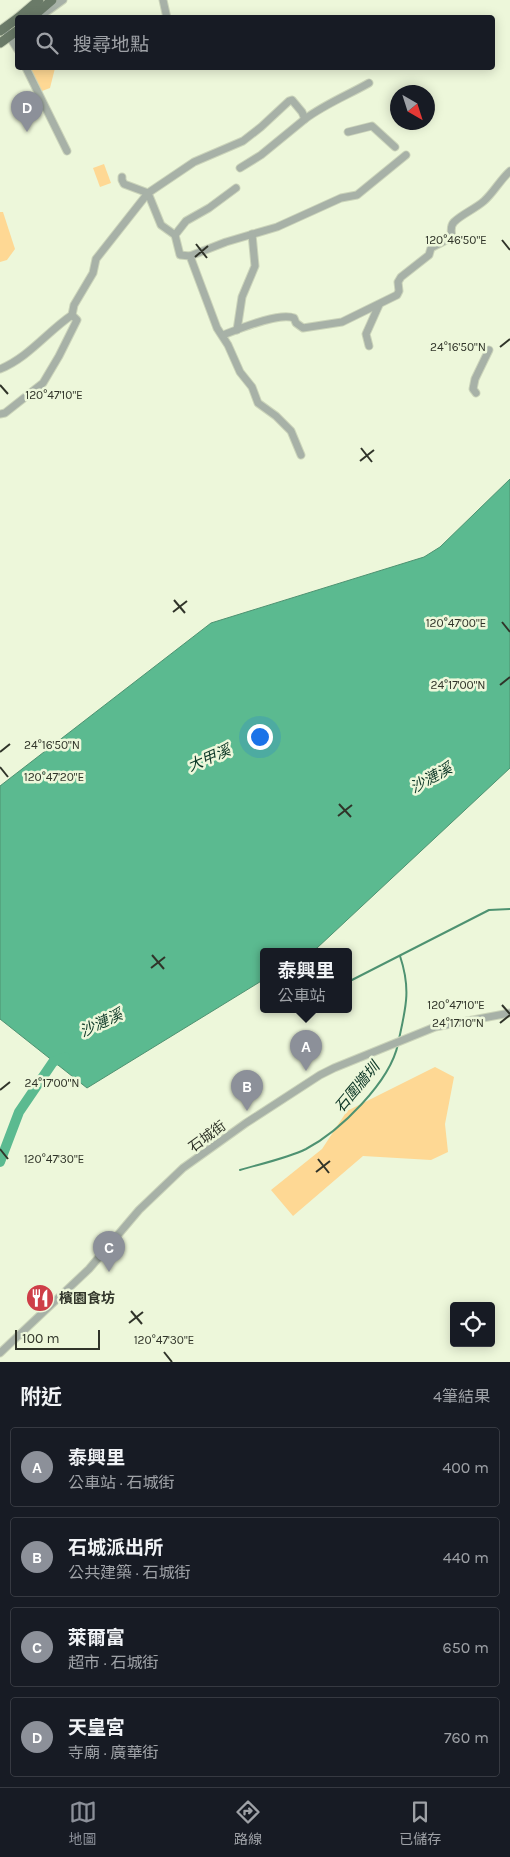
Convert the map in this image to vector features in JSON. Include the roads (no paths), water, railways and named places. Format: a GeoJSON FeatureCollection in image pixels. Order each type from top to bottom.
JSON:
{"type":"FeatureCollection","features":[{"type":"Feature","properties":{"kind":"main road"},"geometry":{"type":"LineString","coordinates":[[22,15],[39,0]]}},
{"type":"Feature","properties":{"kind":"main road"},"geometry":{"type":"LineString","coordinates":[[34,15],[52,0]]}},
{"type":"Feature","properties":{"kind":"main road"},"geometry":{"type":"LineString","coordinates":[[2,29],[15,20]]}},
{"type":"Feature","properties":{"kind":"main road"},"geometry":{"type":"LineString","coordinates":[[0,43],[15,32]]}},
{"type":"Feature","properties":{"kind":"street"},"geometry":{"type":"LineString","coordinates":[[42,15],[63,0]]}},
{"type":"Feature","properties":{"kind":"street"},"geometry":{"type":"LineString","coordinates":[[163,0],[166,15]]}},
{"type":"Feature","properties":{"kind":"street"},"geometry":{"type":"LineString","coordinates":[[2,29],[15,32]]}},
{"type":"Feature","properties":{"kind":"street"},"geometry":{"type":"LineString","coordinates":[[27,70],[67,151]]}},
{"type":"Feature","properties":{"kind":"street"},"geometry":{"type":"LineString","coordinates":[[240,168],[261,155],[316,110],[347,96],[369,83]]}},
{"type":"Feature","properties":{"kind":"street"},"geometry":{"type":"LineString","coordinates":[[0,369],[17,360],[38,344],[58,324],[72,314],[74,305],[93,273],[96,259],[148,193],[194,162],[242,141],[261,128],[289,101],[292,100],[305,118]]}},
{"type":"Feature","properties":{"kind":"street"},"geometry":{"type":"LineString","coordinates":[[348,132],[372,126],[395,147]]}},
{"type":"Feature","properties":{"kind":"street"},"geometry":{"type":"LineString","coordinates":[[122,177],[124,184],[148,193],[161,225],[175,235],[180,255],[190,256],[277,226],[341,198],[357,196],[406,156]]}},
{"type":"Feature","properties":{"kind":"street"},"geometry":{"type":"LineString","coordinates":[[223,335],[261,321],[287,316],[294,318],[296,323],[303,328],[333,324],[355,317],[399,293],[397,286],[399,280],[426,258],[435,245],[452,238],[452,225],[488,197],[510,171]]}},
{"type":"Feature","properties":{"kind":"street"},"geometry":{"type":"LineString","coordinates":[[175,235],[186,221],[209,208],[236,188]]}},
{"type":"Feature","properties":{"kind":"street"},"geometry":{"type":"LineString","coordinates":[[237,330],[242,297],[255,266],[252,234]]}},
{"type":"Feature","properties":{"kind":"street"},"geometry":{"type":"LineString","coordinates":[[190,256],[217,328],[223,335],[240,372],[252,387],[258,403],[276,416],[291,431],[301,455]]}},
{"type":"Feature","properties":{"kind":"street"},"geometry":{"type":"LineString","coordinates":[[369,346],[366,334],[378,305]]}},
{"type":"Feature","properties":{"kind":"street"},"geometry":{"type":"LineString","coordinates":[[0,414],[5,413],[43,383],[77,324],[77,320],[72,314]]}},
{"type":"Feature","properties":{"kind":"street"},"geometry":{"type":"LineString","coordinates":[[476,393],[473,389],[475,379],[489,350]]}},
{"type":"Feature","properties":{"kind":"street","name":"石城街"},"geometry":{"type":"LineString","coordinates":[[0,1353],[89,1269],[139,1210],[172,1178],[246,1122],[334,1068],[435,1027],[510,1014]]}},
{"type":"Feature","properties":{"kind":"water","name":"大甲溪"},"geometry":{"type":"Polygon","coordinates":[[[510,479],[510,768],[317,948],[260,948],[260,982],[87,1088],[0,1019],[0,786],[211,623],[424,557],[440,547],[510,479]]]}},
{"type":"Feature","properties":{"kind":"waterway"},"geometry":{"type":"LineString","coordinates":[[352,980],[489,910],[510,909]]}},
{"type":"Feature","properties":{"kind":"waterway","name":"石圍牆圳"},"geometry":{"type":"LineString","coordinates":[[399,1039],[406,998],[405,978],[400,956]]}},
{"type":"Feature","properties":{"kind":"waterway","name":"石圍牆圳"},"geometry":{"type":"LineString","coordinates":[[240,1170],[299,1152],[334,1130],[362,1104],[374,1089],[385,1074],[398,1044]]}},
{"type":"Feature","properties":{"kind":"waterway","name":"沙漣溪"},"geometry":{"type":"LineString","coordinates":[[0,1162],[19,1112],[53,1062],[65,1057]]}},
{"type":"Feature","properties":{"kind":"place","name":"天皇宮"},"geometry":{"type":"Point","coordinates":[27,132]}},
{"type":"Feature","properties":{"kind":"place","name":"泰興里"},"geometry":{"type":"Point","coordinates":[306,1071]}},
{"type":"Feature","properties":{"kind":"place","name":"石城派出所"},"geometry":{"type":"Point","coordinates":[247,1111]}},
{"type":"Feature","properties":{"kind":"place","name":"萊爾富"},"geometry":{"type":"Point","coordinates":[109,1272]}},
{"type":"Feature","properties":{"kind":"place","name":"檳園食坊"},"geometry":{"type":"Point","coordinates":[40,1298]}}]}
